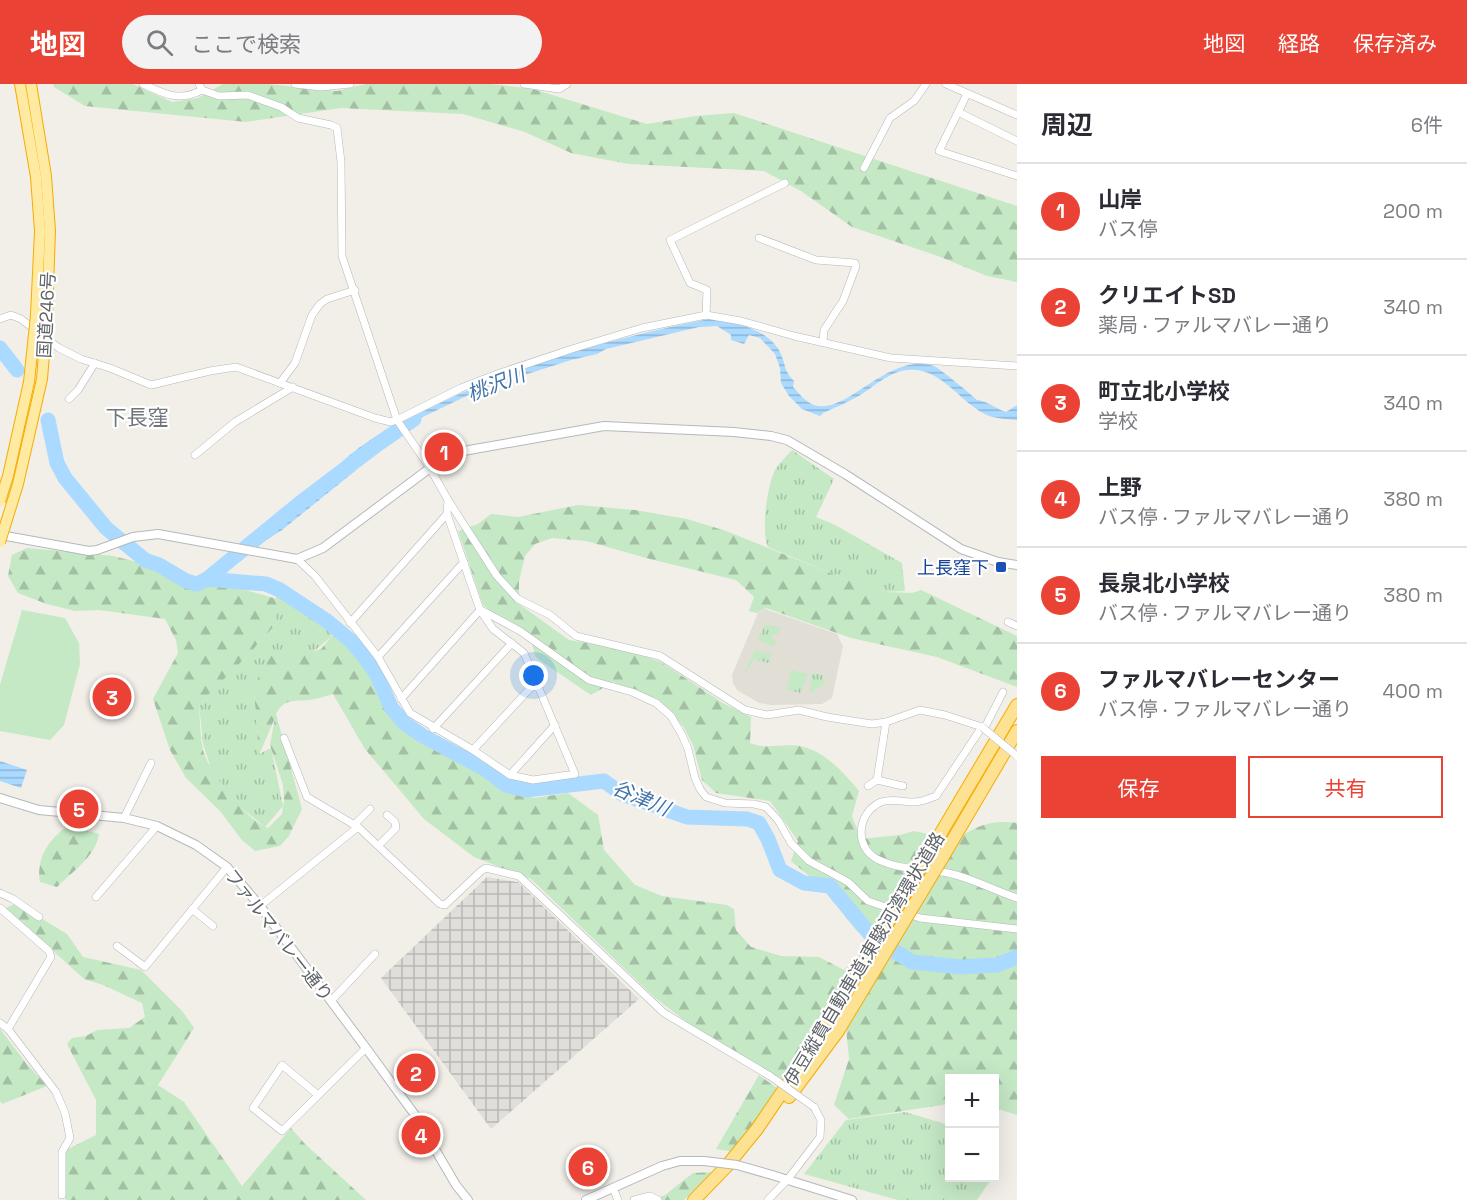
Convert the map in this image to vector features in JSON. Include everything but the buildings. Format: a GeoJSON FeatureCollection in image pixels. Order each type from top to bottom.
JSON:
{"type":"FeatureCollection","features":[{"type":"Feature","properties":{"kind":"highway","name":"国道246号"},"geometry":{"type":"LineString","coordinates":[[0,542],[18,484],[42,379],[40,231],[36,177],[20,84]]}},
{"type":"Feature","properties":{"kind":"highway","name":"国道246号"},"geometry":{"type":"LineString","coordinates":[[0,501],[8,476],[29,382],[41,316],[50,231],[46,176],[31,84]]}},
{"type":"Feature","properties":{"kind":"highway","name":"伊豆縦貫自動車道;東駿河湾環状道路"},"geometry":{"type":"LineString","coordinates":[[694,1200],[758,1129],[832,1028],[927,858],[1017,705]]}},
{"type":"Feature","properties":{"kind":"highway","name":"伊豆縦貫自動車道;東駿河湾環状道路"},"geometry":{"type":"LineString","coordinates":[[699,1200],[730,1170],[761,1133],[941,860],[1017,731]]}},
{"type":"Feature","properties":{"kind":"street"},"geometry":{"type":"LineString","coordinates":[[142,84],[167,96],[181,97],[200,87],[219,96],[248,95],[281,107],[298,118],[332,124],[337,128],[342,256],[397,420],[430,468],[497,576],[518,599],[550,615],[576,636],[660,656],[745,710],[766,715],[799,710],[872,724],[886,722],[920,710],[945,715],[983,728],[1017,756]]}},
{"type":"Feature","properties":{"kind":"street"},"geometry":{"type":"LineString","coordinates":[[295,84],[321,87],[350,84]]}},
{"type":"Feature","properties":{"kind":"street"},"geometry":{"type":"LineString","coordinates":[[524,84],[559,89],[567,84]]}},
{"type":"Feature","properties":{"kind":"street"},"geometry":{"type":"LineString","coordinates":[[864,168],[890,118],[914,101],[926,84]]}},
{"type":"Feature","properties":{"kind":"street"},"geometry":{"type":"LineString","coordinates":[[946,84],[1017,115]]}},
{"type":"Feature","properties":{"kind":"street"},"geometry":{"type":"LineString","coordinates":[[968,94],[939,151],[1017,176]]}},
{"type":"Feature","properties":{"kind":"street"},"geometry":{"type":"LineString","coordinates":[[958,112],[1017,141]]}},
{"type":"Feature","properties":{"kind":"street"},"geometry":{"type":"LineString","coordinates":[[706,315],[707,290],[690,283],[670,240],[785,183]]}},
{"type":"Feature","properties":{"kind":"street"},"geometry":{"type":"LineString","coordinates":[[759,238],[816,260],[855,263],[854,274],[843,301],[824,330],[823,342]]}},
{"type":"Feature","properties":{"kind":"street"},"geometry":{"type":"LineString","coordinates":[[280,383],[295,363],[312,315],[320,304],[327,298],[355,290]]}},
{"type":"Feature","properties":{"kind":"street"},"geometry":{"type":"LineString","coordinates":[[0,319],[11,315],[59,348],[81,359],[151,385],[210,370],[236,368],[391,422],[461,388],[497,374],[642,328],[706,315],[741,321],[891,358],[1017,366]]}},
{"type":"Feature","properties":{"kind":"street"},"geometry":{"type":"LineString","coordinates":[[69,399],[78,390],[95,363]]}},
{"type":"Feature","properties":{"kind":"street"},"geometry":{"type":"LineString","coordinates":[[195,455],[235,422],[292,387]]}},
{"type":"Feature","properties":{"kind":"street"},"geometry":{"type":"LineString","coordinates":[[0,536],[79,550],[98,550],[133,537],[158,534],[297,559],[323,548],[430,468],[451,455],[603,426],[771,436],[787,440],[804,448],[962,549],[998,562],[1017,565]]}},
{"type":"Feature","properties":{"kind":"street"},"geometry":{"type":"LineString","coordinates":[[297,559],[315,576],[378,657],[410,713],[510,775],[532,780],[575,774],[524,653],[493,629],[480,610],[447,514],[448,500]]}},
{"type":"Feature","properties":{"kind":"street"},"geometry":{"type":"LineString","coordinates":[[350,623],[447,514]]}},
{"type":"Feature","properties":{"kind":"street"},"geometry":{"type":"LineString","coordinates":[[378,657],[464,562]]}},
{"type":"Feature","properties":{"kind":"street"},"geometry":{"type":"LineString","coordinates":[[402,699],[480,610]]}},
{"type":"Feature","properties":{"kind":"street"},"geometry":{"type":"LineString","coordinates":[[480,610],[520,631],[589,680],[632,692],[656,703],[672,716],[688,749],[695,778],[706,797],[725,803],[754,804],[766,807],[778,820],[791,843],[809,861],[848,882],[868,901],[920,918],[1017,929]]}},
{"type":"Feature","properties":{"kind":"street"},"geometry":{"type":"LineString","coordinates":[[1008,622],[1017,626]]}},
{"type":"Feature","properties":{"kind":"street"},"geometry":{"type":"LineString","coordinates":[[434,729],[512,643]]}},
{"type":"Feature","properties":{"kind":"street"},"geometry":{"type":"LineString","coordinates":[[473,750],[536,682]]}},
{"type":"Feature","properties":{"kind":"street"},"geometry":{"type":"LineString","coordinates":[[1003,692],[983,728],[936,796],[924,801],[881,802],[864,818],[861,827],[862,842],[878,860],[908,868],[948,873],[977,881],[1017,898]]}},
{"type":"Feature","properties":{"kind":"street"},"geometry":{"type":"LineString","coordinates":[[877,780],[886,722]]}},
{"type":"Feature","properties":{"kind":"street"},"geometry":{"type":"LineString","coordinates":[[510,775],[555,725]]}},
{"type":"Feature","properties":{"kind":"street"},"geometry":{"type":"LineString","coordinates":[[284,738],[307,797],[356,826],[440,904],[445,905],[486,868],[519,876],[664,1013],[770,1076],[814,1107],[821,1120],[820,1137],[788,1179],[768,1200]]}},
{"type":"Feature","properties":{"kind":"street"},"geometry":{"type":"LineString","coordinates":[[124,818],[152,763]]}},
{"type":"Feature","properties":{"kind":"street"},"geometry":{"type":"LineString","coordinates":[[868,786],[877,780],[903,786]]}},
{"type":"Feature","properties":{"kind":"street","name":"ファルマバレー通り"},"geometry":{"type":"LineString","coordinates":[[0,798],[22,806],[53,812],[124,818],[157,826],[196,845],[227,867],[260,906],[415,1115],[456,1185],[468,1200]]}},
{"type":"Feature","properties":{"kind":"street"},"geometry":{"type":"LineString","coordinates":[[260,906],[356,826],[370,809]]}},
{"type":"Feature","properties":{"kind":"street"},"geometry":{"type":"LineString","coordinates":[[379,845],[396,828],[395,822],[387,814]]}},
{"type":"Feature","properties":{"kind":"street"},"geometry":{"type":"LineString","coordinates":[[96,897],[157,826]]}},
{"type":"Feature","properties":{"kind":"street"},"geometry":{"type":"LineString","coordinates":[[117,946],[145,967],[227,867]]}},
{"type":"Feature","properties":{"kind":"street"},"geometry":{"type":"LineString","coordinates":[[0,893],[39,917]]}},
{"type":"Feature","properties":{"kind":"street"},"geometry":{"type":"LineString","coordinates":[[0,908],[49,951],[51,957],[8,1029]]}},
{"type":"Feature","properties":{"kind":"street"},"geometry":{"type":"LineString","coordinates":[[192,909],[213,926]]}},
{"type":"Feature","properties":{"kind":"street"},"geometry":{"type":"LineString","coordinates":[[331,1002],[375,954]]}},
{"type":"Feature","properties":{"kind":"street"},"geometry":{"type":"LineString","coordinates":[[0,1023],[8,1029],[56,1092],[64,1113],[70,1138],[62,1152],[62,1195]]}},
{"type":"Feature","properties":{"kind":"street"},"geometry":{"type":"LineString","coordinates":[[318,1095],[282,1065],[253,1108],[282,1131],[366,1048]]}},
{"type":"Feature","properties":{"kind":"street"},"geometry":{"type":"LineString","coordinates":[[586,1200],[662,1166],[680,1161],[704,1161],[737,1165],[852,1200]]}},
{"type":"Feature","properties":{"kind":"street"},"geometry":{"type":"LineString","coordinates":[[613,1188],[618,1200]]}},
{"type":"Feature","properties":{"kind":"street"},"geometry":{"type":"LineString","coordinates":[[634,1200],[650,1196],[658,1200]]}},
{"type":"Feature","properties":{"kind":"shaded area"},"geometry":{"type":"Polygon","coordinates":[[[765,609],[837,634],[843,646],[832,698],[822,704],[772,705],[759,703],[737,690],[732,675],[758,613],[765,609]]]}},
{"type":"Feature","properties":{"kind":"shaded area"},"geometry":{"type":"Polygon","coordinates":[[[487,877],[518,882],[639,999],[491,1129],[381,978],[487,877]]]}},
{"type":"Feature","properties":{"kind":"green space"},"geometry":{"type":"Polygon","coordinates":[[[53,84],[133,84],[172,102],[198,98],[223,84],[267,84],[337,91],[366,84],[491,84],[533,89],[647,124],[734,113],[1017,206],[1017,282],[987,276],[938,256],[852,227],[801,191],[764,171],[629,164],[571,153],[525,132],[463,114],[341,108],[246,122],[85,106],[54,87],[53,84]]]}},
{"type":"Feature","properties":{"kind":"green space"},"geometry":{"type":"Polygon","coordinates":[[[792,450],[834,479],[816,517],[835,525],[902,563],[905,591],[884,592],[855,583],[768,547],[765,521],[771,479],[780,463],[792,450]]]}},
{"type":"Feature","properties":{"kind":"green space"},"geometry":{"type":"Polygon","coordinates":[[[578,505],[635,510],[687,519],[726,531],[853,582],[884,592],[912,593],[921,590],[1017,636],[1017,687],[937,657],[851,638],[766,608],[757,613],[749,611],[754,597],[736,580],[586,541],[552,538],[535,544],[525,556],[519,581],[519,604],[569,640],[627,650],[661,662],[723,703],[751,717],[750,743],[763,746],[800,746],[826,758],[859,791],[852,816],[861,839],[900,835],[914,831],[955,840],[991,823],[1017,823],[1017,1115],[999,1109],[999,1074],[945,1074],[945,1105],[849,1119],[834,1105],[849,1059],[846,1028],[825,1019],[786,1081],[705,1036],[654,997],[531,879],[474,857],[424,819],[365,749],[333,694],[312,700],[286,703],[276,714],[302,809],[289,836],[280,846],[255,851],[242,840],[220,811],[186,778],[170,750],[153,699],[178,653],[176,640],[165,619],[99,610],[75,611],[47,604],[18,593],[8,576],[12,555],[27,548],[113,556],[165,569],[185,587],[222,583],[277,599],[276,624],[199,704],[203,750],[207,760],[230,795],[259,824],[268,828],[282,814],[284,800],[283,785],[270,745],[275,718],[259,755],[254,690],[261,669],[271,656],[287,651],[306,654],[321,649],[333,635],[342,639],[366,658],[397,723],[505,789],[534,798],[568,793],[598,815],[604,850],[635,885],[662,896],[727,905],[734,909],[736,930],[751,947],[781,956],[819,957],[844,970],[858,957],[867,938],[856,930],[820,885],[791,861],[798,841],[770,801],[716,793],[702,780],[693,745],[683,726],[658,699],[613,682],[591,695],[538,659],[530,636],[483,605],[458,531],[478,524],[491,514],[518,517],[578,505]]]}},
{"type":"Feature","properties":{"kind":"green space"},"geometry":{"type":"Polygon","coordinates":[[[276,595],[332,632],[331,637],[308,656],[254,690],[259,754],[271,748],[283,806],[265,827],[233,801],[212,771],[203,744],[199,703],[276,624],[276,595]]]}},
{"type":"Feature","properties":{"kind":"green space"},"geometry":{"type":"Polygon","coordinates":[[[22,610],[65,618],[79,643],[80,664],[64,725],[50,740],[0,731],[0,685],[22,610]]]}},
{"type":"Feature","properties":{"kind":"green space"},"geometry":{"type":"Polygon","coordinates":[[[765,625],[781,627],[777,635],[772,634],[772,638],[776,641],[774,647],[758,640],[765,625]]]}},
{"type":"Feature","properties":{"kind":"green space"},"geometry":{"type":"Polygon","coordinates":[[[755,650],[772,654],[769,663],[754,659],[746,672],[745,670],[755,650]]]}},
{"type":"Feature","properties":{"kind":"green space"},"geometry":{"type":"Polygon","coordinates":[[[791,670],[808,674],[801,693],[787,690],[791,670]]]}},
{"type":"Feature","properties":{"kind":"green space"},"geometry":{"type":"Polygon","coordinates":[[[812,673],[822,675],[825,684],[809,692],[812,673]]]}},
{"type":"Feature","properties":{"kind":"green space"},"geometry":{"type":"Polygon","coordinates":[[[69,825],[99,834],[97,842],[82,863],[57,887],[40,882],[40,865],[46,849],[55,836],[69,825]]]}},
{"type":"Feature","properties":{"kind":"green space"},"geometry":{"type":"Polygon","coordinates":[[[16,903],[67,934],[83,957],[141,970],[183,1012],[194,1028],[158,1085],[184,1102],[242,1186],[291,1128],[304,1143],[366,1200],[66,1200],[63,1192],[62,1152],[96,1135],[96,1100],[67,1044],[72,1038],[86,1036],[97,1030],[129,1028],[145,1017],[142,1003],[84,979],[6,908],[16,903]]]}},
{"type":"Feature","properties":{"kind":"green space"},"geometry":{"type":"Polygon","coordinates":[[[0,1029],[47,1086],[2,1104],[0,1101],[0,1029]]]}},
{"type":"Feature","properties":{"kind":"green space"},"geometry":{"type":"Polygon","coordinates":[[[759,1075],[781,1091],[735,1152],[716,1149],[759,1075]]]}},
{"type":"Feature","properties":{"kind":"green space"},"geometry":{"type":"Polygon","coordinates":[[[905,1112],[945,1124],[945,1182],[989,1182],[977,1200],[898,1200],[804,1174],[846,1120],[905,1112]]]}},
{"type":"Feature","properties":{"kind":"green space"},"geometry":{"type":"Polygon","coordinates":[[[714,1172],[684,1200],[652,1200],[665,1195],[693,1173],[714,1172]]]}},
{"type":"Feature","properties":{"kind":"water"},"geometry":{"type":"Polygon","coordinates":[[[709,319],[739,324],[767,337],[780,352],[786,370],[794,381],[793,387],[805,400],[814,405],[827,406],[840,401],[900,367],[917,364],[934,366],[977,400],[1002,411],[1006,412],[1017,405],[1017,420],[985,414],[936,377],[914,370],[901,371],[889,376],[857,397],[820,416],[802,409],[789,396],[781,383],[780,368],[775,354],[760,338],[749,335],[744,344],[731,340],[731,335],[717,326],[699,327],[606,349],[597,354],[481,389],[383,436],[358,455],[371,453],[386,446],[356,463],[355,471],[282,530],[257,546],[255,545],[309,504],[319,494],[328,478],[347,458],[374,438],[407,419],[486,383],[559,356],[709,319]]]}},
{"type":"Feature","properties":{"kind":"water"},"geometry":{"type":"Polygon","coordinates":[[[0,761],[27,770],[21,788],[0,781],[0,761]]]}},
{"type":"Feature","properties":{"kind":"waterway","name":"桃沢川"},"geometry":{"type":"LineString","coordinates":[[0,348],[17,370]]}},
{"type":"Feature","properties":{"kind":"waterway","name":"桃沢川"},"geometry":{"type":"LineString","coordinates":[[48,420],[57,463],[65,478],[106,528],[145,560],[159,565],[186,581],[197,584],[207,579],[300,503],[414,419]]}},
{"type":"Feature","properties":{"kind":"waterway","name":"谷津川"},"geometry":{"type":"LineString","coordinates":[[207,579],[266,584],[280,590],[327,621],[351,641],[363,655],[376,673],[391,707],[404,723],[423,736],[485,769],[506,785],[526,790],[604,781],[622,794],[687,817],[747,819],[759,823],[780,870],[804,883],[830,886],[873,938],[912,962],[961,967],[997,965],[1017,957]]}},
{"type":"Feature","properties":{"kind":"place","name":"山岸"},"geometry":{"type":"Point","coordinates":[444,452]}},
{"type":"Feature","properties":{"kind":"place","name":"上長窪下"},"geometry":{"type":"Point","coordinates":[1001,567]}},
{"type":"Feature","properties":{"kind":"place","name":"町立北小学校"},"geometry":{"type":"Point","coordinates":[112,697]}},
{"type":"Feature","properties":{"kind":"place","name":"長泉北小学校"},"geometry":{"type":"Point","coordinates":[79,809]}},
{"type":"Feature","properties":{"kind":"place","name":"クリエイトSD"},"geometry":{"type":"Point","coordinates":[416,1073]}},
{"type":"Feature","properties":{"kind":"place","name":"上野"},"geometry":{"type":"Point","coordinates":[421,1135]}},
{"type":"Feature","properties":{"kind":"place","name":"ファルマバレーセンター"},"geometry":{"type":"Point","coordinates":[588,1167]}},
{"type":"Feature","properties":{"kind":"district","name":"下長窪"},"geometry":{"type":"Point","coordinates":[137,417]}}]}
